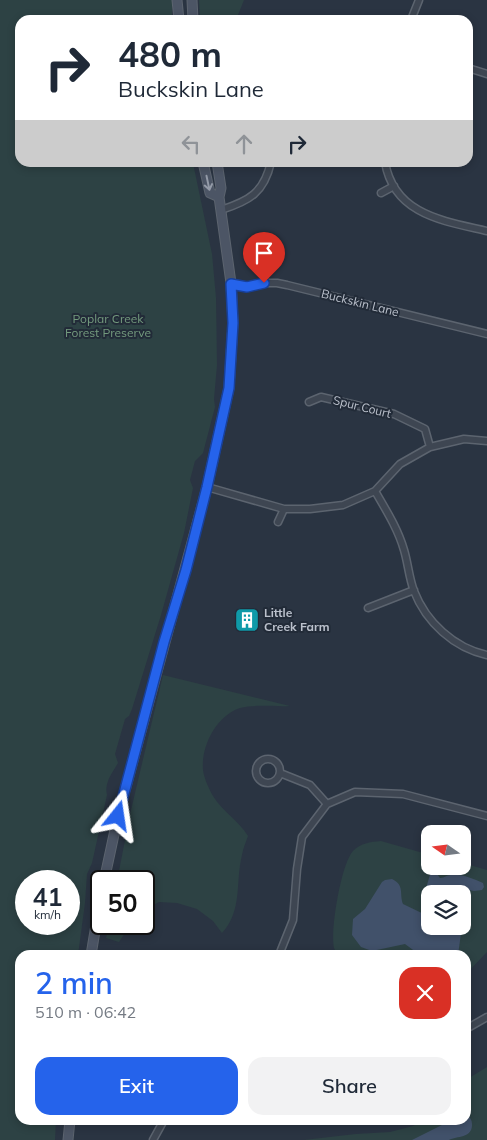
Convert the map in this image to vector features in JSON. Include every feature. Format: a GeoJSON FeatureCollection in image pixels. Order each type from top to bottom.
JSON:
{"type":"FeatureCollection","features":[{"type":"Feature","properties":{"kind":"main road"},"geometry":{"type":"LineString","coordinates":[[177,0],[178,15]]}},
{"type":"Feature","properties":{"kind":"main road"},"geometry":{"type":"LineString","coordinates":[[192,0],[193,15]]}},
{"type":"Feature","properties":{"kind":"main road"},"geometry":{"type":"LineString","coordinates":[[205,167],[210,193],[219,198]]}},
{"type":"Feature","properties":{"kind":"main road"},"geometry":{"type":"LineString","coordinates":[[106,870],[121,806],[207,487],[229,388],[233,323],[231,284],[226,236],[219,198],[221,188],[218,167]]}},
{"type":"Feature","properties":{"kind":"main road"},"geometry":{"type":"LineString","coordinates":[[92,950],[94,935]]}},
{"type":"Feature","properties":{"kind":"main road"},"geometry":{"type":"LineString","coordinates":[[68,1140],[70,1125]]}},
{"type":"Feature","properties":{"kind":"street"},"geometry":{"type":"LineString","coordinates":[[413,15],[419,0]]}},
{"type":"Feature","properties":{"kind":"street"},"geometry":{"type":"LineString","coordinates":[[473,70],[487,74]]}},
{"type":"Feature","properties":{"kind":"street"},"geometry":{"type":"LineString","coordinates":[[221,210],[250,198],[266,179],[270,167]]}},
{"type":"Feature","properties":{"kind":"street"},"geometry":{"type":"LineString","coordinates":[[386,167],[402,199],[415,210],[487,231]]}},
{"type":"Feature","properties":{"kind":"street"},"geometry":{"type":"LineString","coordinates":[[380,193],[394,186]]}},
{"type":"Feature","properties":{"kind":"street","name":"Buckskin Lane"},"geometry":{"type":"LineString","coordinates":[[231,284],[247,287],[264,283],[282,284],[487,334]]}},
{"type":"Feature","properties":{"kind":"street","name":"Spur Court"},"geometry":{"type":"LineString","coordinates":[[310,402],[321,397],[394,414],[425,429],[430,447]]}},
{"type":"Feature","properties":{"kind":"street"},"geometry":{"type":"LineString","coordinates":[[207,487],[284,509],[310,509],[343,505],[375,491],[400,464],[430,447],[464,439],[487,441]]}},
{"type":"Feature","properties":{"kind":"street"},"geometry":{"type":"LineString","coordinates":[[375,491],[400,537],[414,590],[428,617],[436,626],[460,645],[487,655]]}},
{"type":"Feature","properties":{"kind":"street"},"geometry":{"type":"LineString","coordinates":[[278,522],[284,509]]}},
{"type":"Feature","properties":{"kind":"street"},"geometry":{"type":"LineString","coordinates":[[368,608],[414,590]]}},
{"type":"Feature","properties":{"kind":"street"},"geometry":{"type":"LineString","coordinates":[[280,773],[310,785],[327,804]]}},
{"type":"Feature","properties":{"kind":"street"},"geometry":{"type":"LineString","coordinates":[[281,950],[293,920],[297,869],[302,837],[327,804],[355,792],[403,794],[487,816]]}},
{"type":"Feature","properties":{"kind":"street"},"geometry":{"type":"LineString","coordinates":[[471,1026],[487,1017]]}},
{"type":"Feature","properties":{"kind":"street"},"geometry":{"type":"LineString","coordinates":[[152,1140],[161,1125]]}},
{"type":"Feature","properties":{"kind":"green space","name":"Poplar Creek Forest Preserve"},"geometry":{"type":"Polygon","coordinates":[[[0,0],[172,0],[172,15],[15,15],[15,167],[194,167],[212,254],[216,298],[217,365],[215,407],[203,453],[195,461],[190,480],[193,488],[184,533],[161,615],[132,709],[129,716],[125,719],[115,754],[118,763],[109,778],[92,863],[87,874],[79,950],[15,950],[15,1125],[56,1125],[55,1140],[0,1140],[0,0]]]}},
{"type":"Feature","properties":{"kind":"green space"},"geometry":{"type":"Polygon","coordinates":[[[199,0],[244,0],[238,15],[200,15],[199,0]]]}},
{"type":"Feature","properties":{"kind":"green space"},"geometry":{"type":"Polygon","coordinates":[[[163,675],[290,706],[252,706],[231,712],[217,725],[205,751],[203,770],[211,793],[221,807],[240,825],[248,836],[240,865],[236,906],[229,924],[222,933],[213,921],[197,909],[177,903],[159,902],[155,904],[155,870],[119,870],[131,810],[163,675]]]}},
{"type":"Feature","properties":{"kind":"green space"},"geometry":{"type":"Polygon","coordinates":[[[381,841],[421,852],[421,875],[471,875],[471,865],[487,870],[487,952],[471,969],[471,950],[335,950],[333,939],[335,913],[344,869],[353,851],[359,846],[381,841]]]}},
{"type":"Feature","properties":{"kind":"green space"},"geometry":{"type":"Polygon","coordinates":[[[107,935],[124,935],[119,942],[106,938],[107,935]]]}},
{"type":"Feature","properties":{"kind":"green space"},"geometry":{"type":"Polygon","coordinates":[[[487,1067],[487,1140],[304,1140],[390,1132],[415,1125],[471,1125],[471,1077],[487,1067]]]}},
{"type":"Feature","properties":{"kind":"water"},"geometry":{"type":"Polygon","coordinates":[[[430,875],[438,875],[440,878],[460,875],[483,883],[484,887],[482,890],[474,891],[471,890],[471,885],[427,885],[430,875]]]}},
{"type":"Feature","properties":{"kind":"water"},"geometry":{"type":"Polygon","coordinates":[[[392,879],[396,881],[400,887],[403,904],[421,913],[421,935],[461,935],[459,950],[413,950],[405,944],[377,950],[361,947],[352,935],[353,919],[365,909],[382,882],[392,879]]]}},
{"type":"Feature","properties":{"kind":"water"},"geometry":{"type":"Polygon","coordinates":[[[471,1119],[472,1122],[470,1132],[464,1136],[449,1140],[412,1140],[442,1125],[471,1125],[471,1119]]]}},
{"type":"Feature","properties":{"kind":"place","name":"Little Creek Farm"},"geometry":{"type":"Point","coordinates":[247,620]}},
{"type":"Feature","properties":{"kind":"route"},"geometry":{"type":"LineString","coordinates":[[118,816],[164,642],[186,570],[229,388],[233,323],[231,284],[247,287],[264,283]]}}]}
